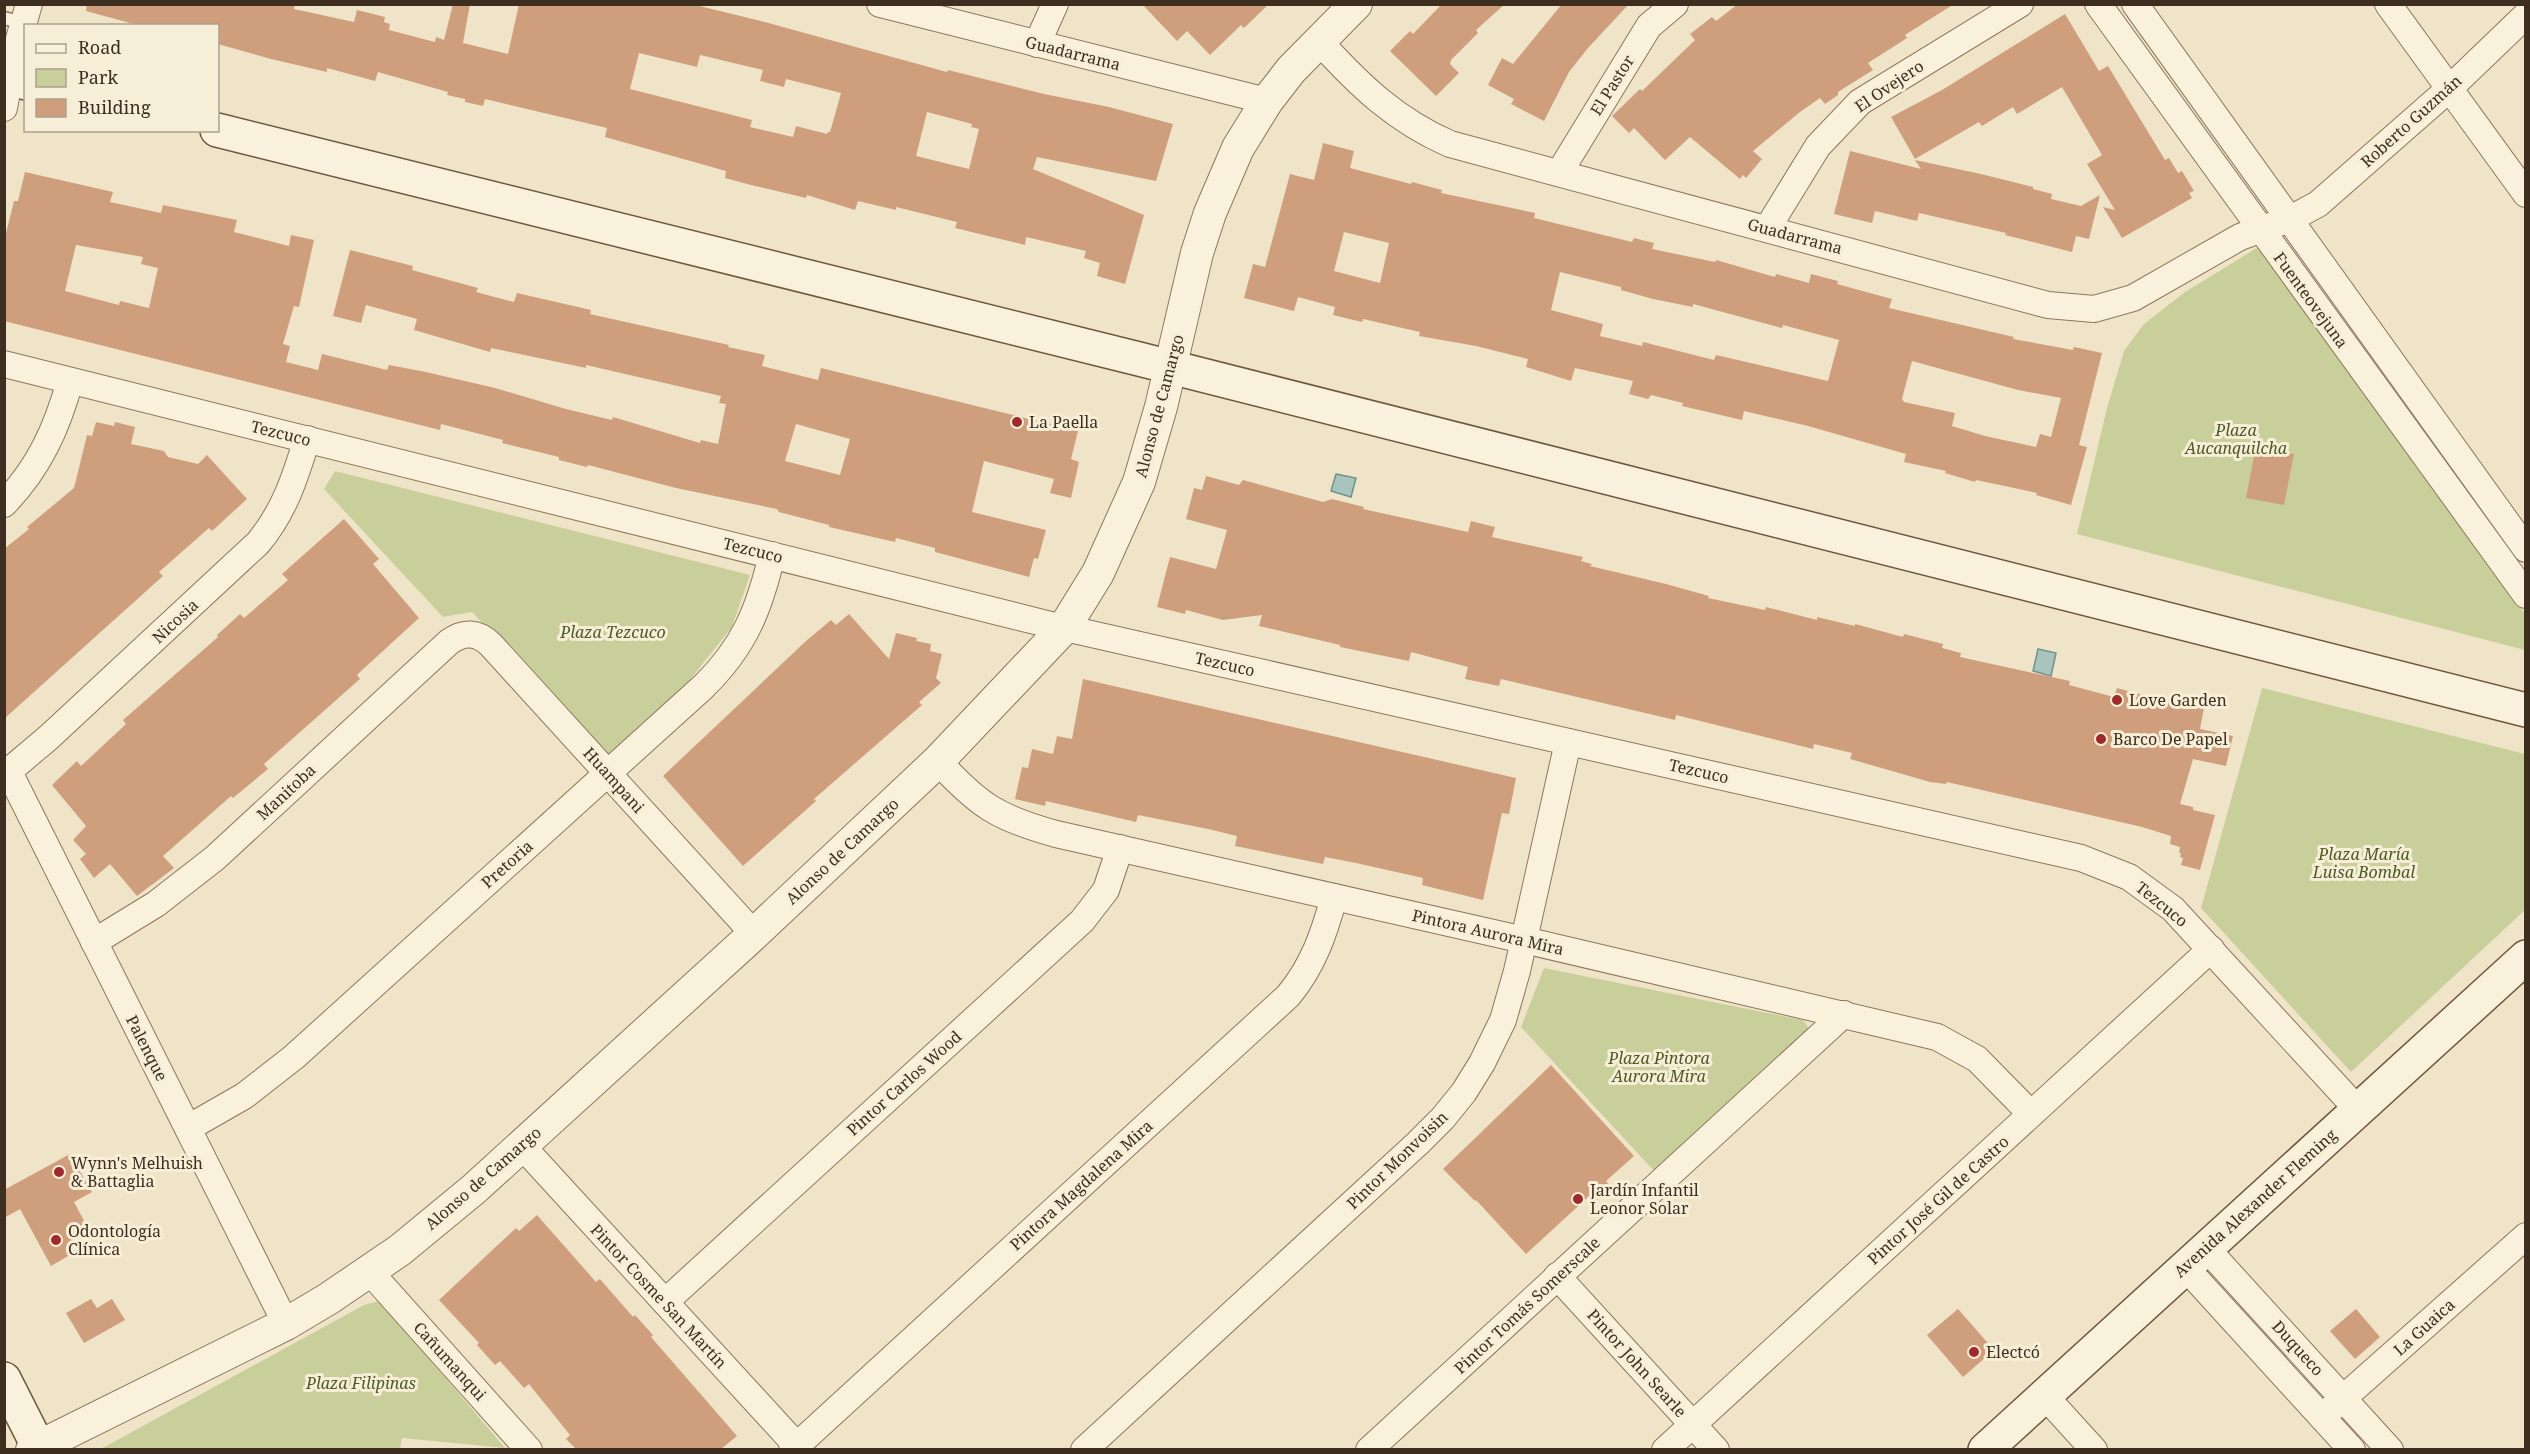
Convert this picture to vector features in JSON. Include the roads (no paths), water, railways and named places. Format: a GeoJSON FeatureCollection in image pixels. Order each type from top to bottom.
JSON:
{"type":"FeatureCollection","features":[{"type":"Feature","properties":{"kind":"main road"},"geometry":{"type":"LineString","coordinates":[[219,130],[2526,710]]}},
{"type":"Feature","properties":{"kind":"main road","name":"Avenida Alexander Fleming"},"geometry":{"type":"LineString","coordinates":[[1985,1449],[2526,957]]}},
{"type":"Feature","properties":{"kind":"main road"},"geometry":{"type":"LineString","coordinates":[[4,1379],[37,1448]]}},
{"type":"Feature","properties":{"kind":"street","name":"Guadarrama"},"geometry":{"type":"LineString","coordinates":[[880,4],[1267,101]]}},
{"type":"Feature","properties":{"kind":"street"},"geometry":{"type":"LineString","coordinates":[[1037,44],[1055,4]]}},
{"type":"Feature","properties":{"kind":"street","name":"Alonso de Camargo"},"geometry":{"type":"LineString","coordinates":[[37,1448],[286,1323],[370,1272],[474,1189],[754,934],[938,761],[1064,628],[1098,573],[1139,482],[1171,368],[1189,283],[1210,213],[1238,148],[1267,101],[1291,70],[1356,4]]}},
{"type":"Feature","properties":{"kind":"street","name":"El Pastor"},"geometry":{"type":"LineString","coordinates":[[1559,173],[1649,26],[1675,4]]}},
{"type":"Feature","properties":{"kind":"street","name":"El Ovejero"},"geometry":{"type":"LineString","coordinates":[[1767,229],[1818,146],[1860,102],[2020,4]]}},
{"type":"Feature","properties":{"kind":"street","name":"Fuenteovejuna"},"geometry":{"type":"LineString","coordinates":[[2098,4],[2526,595]]}},
{"type":"Feature","properties":{"kind":"street","name":"Fuenteovejuna"},"geometry":{"type":"LineString","coordinates":[[2135,4],[2526,549]]}},
{"type":"Feature","properties":{"kind":"street"},"geometry":{"type":"LineString","coordinates":[[2388,4],[2526,194]]}},
{"type":"Feature","properties":{"kind":"street"},"geometry":{"type":"LineString","coordinates":[[11,87],[19,15]]}},
{"type":"Feature","properties":{"kind":"street","name":"Roberto Guzmán"},"geometry":{"type":"LineString","coordinates":[[2290,219],[2318,204],[2449,89],[2526,15]]}},
{"type":"Feature","properties":{"kind":"street","name":"Guadarrama"},"geometry":{"type":"LineString","coordinates":[[1318,41],[1374,97],[1418,129],[1472,152],[1559,173],[2048,305],[2094,309],[2133,298],[2240,237],[2290,219]]}},
{"type":"Feature","properties":{"kind":"street","name":"Tezcuco"},"geometry":{"type":"LineString","coordinates":[[4,364],[1064,628],[2081,858],[2105,866],[2152,892],[2173,909],[2358,1110]]}},
{"type":"Feature","properties":{"kind":"street"},"geometry":{"type":"LineString","coordinates":[[4,504],[25,481],[48,444],[70,381]]}},
{"type":"Feature","properties":{"kind":"street","name":"Nicosia"},"geometry":{"type":"LineString","coordinates":[[7,774],[258,543],[271,527],[285,503],[307,439]]}},
{"type":"Feature","properties":{"kind":"street","name":"Pretoria"},"geometry":{"type":"LineString","coordinates":[[188,1128],[244,1096],[294,1057],[703,687],[730,658],[758,608],[772,555]]}},
{"type":"Feature","properties":{"kind":"street","name":"Huampani"},"geometry":{"type":"LineString","coordinates":[[469,634],[485,639],[754,934]]}},
{"type":"Feature","properties":{"kind":"street","name":"Manitoba"},"geometry":{"type":"LineString","coordinates":[[94,942],[126,924],[186,882],[449,642],[469,634]]}},
{"type":"Feature","properties":{"kind":"street","name":"Pintor Monvoisin"},"geometry":{"type":"LineString","coordinates":[[1084,1449],[1443,1118],[1464,1092],[1493,1042],[1508,1004],[1568,742]]}},
{"type":"Feature","properties":{"kind":"street","name":"Pintora Aurora Mira"},"geometry":{"type":"LineString","coordinates":[[938,761],[976,800],[1010,820],[1056,834],[1937,1037],[1958,1046],[1994,1073],[2031,1114]]}},
{"type":"Feature","properties":{"kind":"street","name":"Palenque"},"geometry":{"type":"LineString","coordinates":[[7,774],[286,1323]]}},
{"type":"Feature","properties":{"kind":"street","name":"Pintor Carlos Wood"},"geometry":{"type":"LineString","coordinates":[[665,1302],[1082,921],[1106,891],[1120,848]]}},
{"type":"Feature","properties":{"kind":"street","name":"Pintora Magdalena Mira"},"geometry":{"type":"LineString","coordinates":[[795,1448],[1288,996],[1308,969],[1319,948],[1334,897]]}},
{"type":"Feature","properties":{"kind":"street","name":"Pintor José Gil de Castro"},"geometry":{"type":"LineString","coordinates":[[1665,1449],[2211,950]]}},
{"type":"Feature","properties":{"kind":"street","name":"Pintor Tomás Somerscale"},"geometry":{"type":"LineString","coordinates":[[1369,1449],[1844,1014]]}},
{"type":"Feature","properties":{"kind":"street","name":"Pintor Cosme San Martín"},"geometry":{"type":"LineString","coordinates":[[522,1146],[795,1448]]}},
{"type":"Feature","properties":{"kind":"street","name":"La Guaica"},"geometry":{"type":"LineString","coordinates":[[2322,1417],[2526,1236]]}},
{"type":"Feature","properties":{"kind":"street","name":"Duqueco"},"geometry":{"type":"LineString","coordinates":[[2196,1257],[2344,1399],[2390,1449]]}},
{"type":"Feature","properties":{"kind":"street","name":"Duqueco"},"geometry":{"type":"LineString","coordinates":[[2196,1257],[2322,1417],[2352,1449]]}},
{"type":"Feature","properties":{"kind":"street","name":"Cañumanqui"},"geometry":{"type":"LineString","coordinates":[[370,1272],[530,1449]]}},
{"type":"Feature","properties":{"kind":"street","name":"Pintor John Searle"},"geometry":{"type":"LineString","coordinates":[[1557,1276],[1716,1449]]}},
{"type":"Feature","properties":{"kind":"street"},"geometry":{"type":"LineString","coordinates":[[2044,1395],[2094,1449]]}},
{"type":"Feature","properties":{"kind":"water"},"geometry":{"type":"Polygon","coordinates":[[[1336,474],[1356,478],[1351,497],[1331,491],[1336,474]]]}},
{"type":"Feature","properties":{"kind":"water"},"geometry":{"type":"Polygon","coordinates":[[[2038,649],[2056,653],[2051,676],[2033,671],[2038,649]]]}},
{"type":"Feature","properties":{"kind":"place","name":"La Paella"},"geometry":{"type":"Point","coordinates":[1017,422]}},
{"type":"Feature","properties":{"kind":"place","name":"Love Garden"},"geometry":{"type":"Point","coordinates":[2117,700]}},
{"type":"Feature","properties":{"kind":"place","name":"Barco De Papel"},"geometry":{"type":"Point","coordinates":[2101,739]}},
{"type":"Feature","properties":{"kind":"place","name":"Wynn's Melhuish & Battaglia"},"geometry":{"type":"Point","coordinates":[59,1172]}},
{"type":"Feature","properties":{"kind":"place","name":"Jardín Infantil Leonor Solar"},"geometry":{"type":"Point","coordinates":[1578,1199]}},
{"type":"Feature","properties":{"kind":"place","name":"Odontología Clínica"},"geometry":{"type":"Point","coordinates":[56,1240]}},
{"type":"Feature","properties":{"kind":"place","name":"Electcó"},"geometry":{"type":"Point","coordinates":[1974,1352]}},
{"type":"Feature","properties":{"kind":"park label","name":"Plaza Aucanquilcha"},"geometry":{"type":"Point","coordinates":[2236,439]}},
{"type":"Feature","properties":{"kind":"park label","name":"Plaza Tezcuco"},"geometry":{"type":"Point","coordinates":[613,632]}},
{"type":"Feature","properties":{"kind":"park label","name":"Plaza María Luisa Bombal"},"geometry":{"type":"Point","coordinates":[2364,863]}},
{"type":"Feature","properties":{"kind":"park label","name":"Plaza Pintora Aurora Mira"},"geometry":{"type":"Point","coordinates":[1659,1067]}},
{"type":"Feature","properties":{"kind":"park label","name":"Plaza Filipinas"},"geometry":{"type":"Point","coordinates":[361,1383]}}]}
